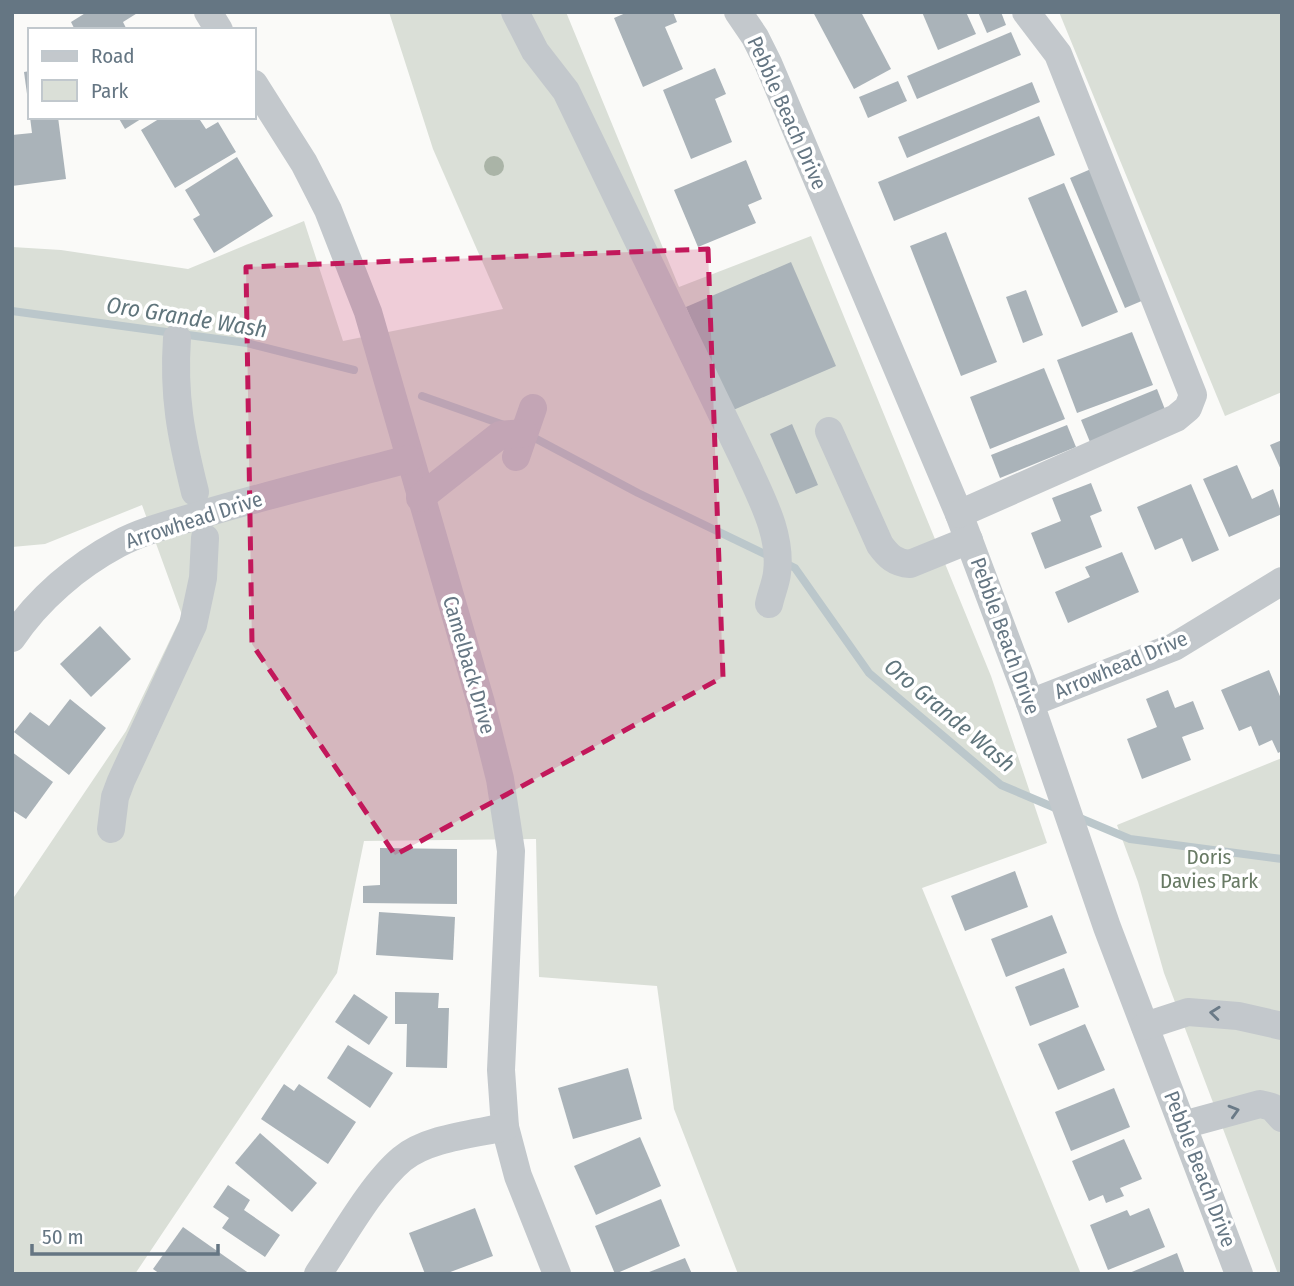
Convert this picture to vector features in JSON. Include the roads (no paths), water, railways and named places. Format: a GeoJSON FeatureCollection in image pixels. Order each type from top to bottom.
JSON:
{"type":"FeatureCollection","features":[{"type":"Feature","properties":{"kind":"street"},"geometry":{"type":"LineString","coordinates":[[208,12],[218,28]]}},
{"type":"Feature","properties":{"kind":"street"},"geometry":{"type":"LineString","coordinates":[[515,12],[535,51],[566,91],[747,464],[769,516],[776,541],[777,572],[769,604]]}},
{"type":"Feature","properties":{"kind":"street","name":"Pebble Beach Drive"},"geometry":{"type":"LineString","coordinates":[[738,12],[768,63],[964,527],[1030,703],[1107,927],[1239,1274]]}},
{"type":"Feature","properties":{"kind":"street"},"geometry":{"type":"LineString","coordinates":[[829,431],[880,545],[889,557],[900,563],[910,564],[964,527],[1176,418],[1188,408],[1193,395],[1058,54],[1026,12]]}},
{"type":"Feature","properties":{"kind":"street","name":"Camelback Drive"},"geometry":{"type":"LineString","coordinates":[[256,87],[304,163],[328,210],[368,312],[481,704],[500,779],[511,851],[501,1070],[505,1127],[518,1176],[557,1274]]}},
{"type":"Feature","properties":{"kind":"street"},"geometry":{"type":"LineString","coordinates":[[177,338],[174,377],[178,415],[195,492]]}},
{"type":"Feature","properties":{"kind":"street"},"geometry":{"type":"LineString","coordinates":[[420,499],[500,435],[524,432]]}},
{"type":"Feature","properties":{"kind":"street","name":"Arrowhead Drive"},"geometry":{"type":"LineString","coordinates":[[12,638],[51,592],[87,563],[120,543],[157,528],[233,505],[409,459]]}},
{"type":"Feature","properties":{"kind":"street"},"geometry":{"type":"LineString","coordinates":[[111,829],[115,797],[121,781],[193,625],[203,578],[205,538]]}},
{"type":"Feature","properties":{"kind":"street","name":"Arrowhead Drive"},"geometry":{"type":"LineString","coordinates":[[1030,703],[1174,647],[1282,581]]}},
{"type":"Feature","properties":{"kind":"street"},"geometry":{"type":"LineString","coordinates":[[1145,1026],[1188,1012],[1238,1016],[1282,1026]]}},
{"type":"Feature","properties":{"kind":"street"},"geometry":{"type":"LineString","coordinates":[[1183,1125],[1260,1104],[1272,1107],[1282,1118]]}},
{"type":"Feature","properties":{"kind":"street"},"geometry":{"type":"LineString","coordinates":[[318,1274],[371,1194],[402,1158],[436,1142],[505,1127]]}},
{"type":"Feature","properties":{"kind":"waterway","name":"Oro Grande Wash"},"geometry":{"type":"LineString","coordinates":[[12,311],[247,343],[354,370]]}},
{"type":"Feature","properties":{"kind":"waterway","name":"Oro Grande Wash"},"geometry":{"type":"LineString","coordinates":[[422,396],[504,425]]}},
{"type":"Feature","properties":{"kind":"waterway","name":"Oro Grande Wash"},"geometry":{"type":"LineString","coordinates":[[529,435],[638,493],[771,557]]}},
{"type":"Feature","properties":{"kind":"waterway","name":"Oro Grande Wash"},"geometry":{"type":"LineString","coordinates":[[783,562],[795,568],[869,673],[1001,785],[1060,810]]}},
{"type":"Feature","properties":{"kind":"waterway","name":"Oro Grande Wash"},"geometry":{"type":"LineString","coordinates":[[1075,816],[1130,839],[1282,859]]}},
{"type":"Feature","properties":{"kind":"park label","name":"Doris Davies Park"},"geometry":{"type":"Point","coordinates":[1209,869]}}]}
